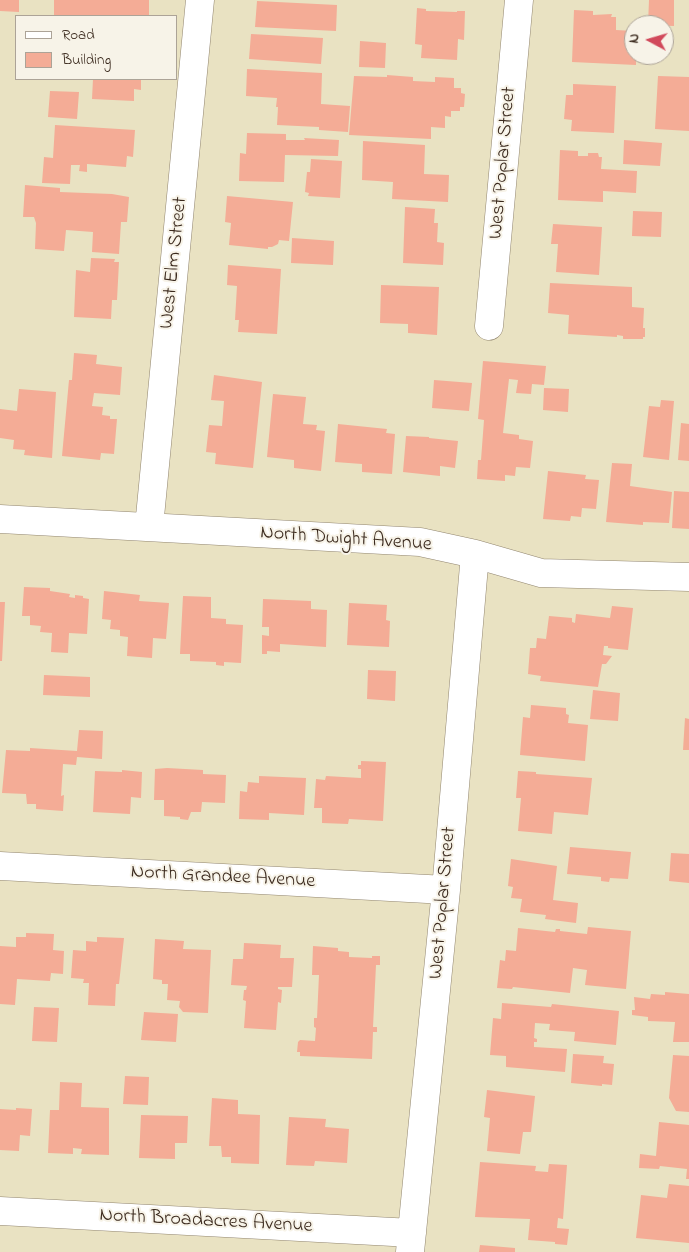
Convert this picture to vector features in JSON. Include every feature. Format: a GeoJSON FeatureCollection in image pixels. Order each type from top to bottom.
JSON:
{"type":"FeatureCollection","features":[{"type":"Feature","properties":{"kind":"street","name":"West Elm Street"},"geometry":{"type":"LineString","coordinates":[[149,527],[200,0]]}},
{"type":"Feature","properties":{"kind":"street","name":"West Poplar Street"},"geometry":{"type":"LineString","coordinates":[[489,326],[520,0]]}},
{"type":"Feature","properties":{"kind":"street","name":"North Dwight Avenue"},"geometry":{"type":"LineString","coordinates":[[0,519],[420,542],[475,554],[541,573],[689,577]]}},
{"type":"Feature","properties":{"kind":"street","name":"West Poplar Street"},"geometry":{"type":"LineString","coordinates":[[411,1242],[446,890],[475,554]]}},
{"type":"Feature","properties":{"kind":"street","name":"North Grandee Avenue"},"geometry":{"type":"LineString","coordinates":[[0,866],[446,890]]}},
{"type":"Feature","properties":{"kind":"street","name":"North Broadacres Avenue"},"geometry":{"type":"LineString","coordinates":[[0,1211],[411,1242]]}},
{"type":"Feature","properties":{"kind":"building"},"geometry":{"type":"Polygon","coordinates":[[[0,0],[19,0],[19,12],[0,11],[0,0]]]}},
{"type":"Feature","properties":{"kind":"building"},"geometry":{"type":"Polygon","coordinates":[[[54,0],[149,0],[149,15],[54,15],[54,0]]]}},
{"type":"Feature","properties":{"kind":"building"},"geometry":{"type":"Polygon","coordinates":[[[649,0],[674,0],[674,15],[648,15],[649,0]]]}},
{"type":"Feature","properties":{"kind":"building"},"geometry":{"type":"Polygon","coordinates":[[[257,1],[337,5],[336,31],[255,27],[257,1]]]}},
{"type":"Feature","properties":{"kind":"building"},"geometry":{"type":"Polygon","coordinates":[[[417,8],[426,9],[426,11],[465,11],[464,40],[458,39],[457,60],[421,58],[422,45],[415,44],[417,8]]]}},
{"type":"Feature","properties":{"kind":"building"},"geometry":{"type":"Polygon","coordinates":[[[574,10],[593,11],[593,15],[612,14],[611,17],[616,17],[616,30],[624,30],[624,64],[572,62],[574,10]]]}},
{"type":"Feature","properties":{"kind":"building"},"geometry":{"type":"Polygon","coordinates":[[[251,34],[323,38],[321,64],[249,59],[251,34]]]}},
{"type":"Feature","properties":{"kind":"building"},"geometry":{"type":"Polygon","coordinates":[[[360,41],[386,43],[385,68],[359,67],[360,41]]]}},
{"type":"Feature","properties":{"kind":"building"},"geometry":{"type":"Polygon","coordinates":[[[247,69],[322,73],[321,104],[350,106],[348,132],[319,130],[319,127],[277,125],[277,98],[246,96],[247,69]]]}},
{"type":"Feature","properties":{"kind":"building"},"geometry":{"type":"Polygon","coordinates":[[[387,75],[413,77],[413,81],[435,82],[435,77],[454,78],[454,88],[461,88],[461,93],[465,94],[464,107],[460,107],[460,111],[451,111],[451,117],[445,116],[445,128],[431,127],[431,139],[349,135],[354,76],[387,77],[387,75]]]}},
{"type":"Feature","properties":{"kind":"building"},"geometry":{"type":"Polygon","coordinates":[[[658,76],[689,77],[689,131],[655,129],[658,76]]]}},
{"type":"Feature","properties":{"kind":"building"},"geometry":{"type":"Polygon","coordinates":[[[93,80],[141,80],[141,90],[134,89],[134,101],[92,99],[93,80]]]}},
{"type":"Feature","properties":{"kind":"building"},"geometry":{"type":"Polygon","coordinates":[[[573,84],[616,86],[614,133],[571,131],[572,120],[564,119],[566,95],[573,95],[573,84]]]}},
{"type":"Feature","properties":{"kind":"building"},"geometry":{"type":"Polygon","coordinates":[[[50,91],[79,92],[77,119],[48,117],[50,91]]]}},
{"type":"Feature","properties":{"kind":"building"},"geometry":{"type":"Polygon","coordinates":[[[55,125],[135,130],[133,157],[127,156],[126,167],[87,164],[87,172],[79,171],[80,165],[71,165],[70,184],[42,183],[44,157],[53,158],[55,125]]]}},
{"type":"Feature","properties":{"kind":"building"},"geometry":{"type":"Polygon","coordinates":[[[247,133],[286,134],[286,140],[305,140],[304,138],[339,140],[338,156],[285,155],[284,182],[239,181],[240,153],[246,154],[247,133]]]}},
{"type":"Feature","properties":{"kind":"building"},"geometry":{"type":"Polygon","coordinates":[[[624,140],[662,143],[660,166],[623,164],[624,140]]]}},
{"type":"Feature","properties":{"kind":"building"},"geometry":{"type":"Polygon","coordinates":[[[363,141],[425,145],[424,174],[449,175],[448,202],[392,199],[393,182],[362,180],[363,141]]]}},
{"type":"Feature","properties":{"kind":"building"},"geometry":{"type":"Polygon","coordinates":[[[560,150],[578,151],[578,156],[598,153],[599,157],[602,157],[601,169],[637,171],[636,193],[603,191],[603,202],[558,200],[560,150]]]}},
{"type":"Feature","properties":{"kind":"building"},"geometry":{"type":"Polygon","coordinates":[[[311,159],[342,161],[340,198],[308,196],[309,193],[305,192],[307,172],[310,172],[311,159]]]}},
{"type":"Feature","properties":{"kind":"building"},"geometry":{"type":"Polygon","coordinates":[[[25,185],[60,188],[60,192],[112,194],[129,197],[127,222],[121,222],[119,254],[92,252],[93,232],[66,230],[64,251],[35,249],[36,223],[34,217],[23,217],[25,185]]]}},
{"type":"Feature","properties":{"kind":"building"},"geometry":{"type":"Polygon","coordinates":[[[227,196],[293,202],[289,241],[279,240],[278,244],[268,247],[268,249],[229,245],[231,223],[225,222],[227,196]]]}},
{"type":"Feature","properties":{"kind":"building"},"geometry":{"type":"Polygon","coordinates":[[[405,207],[435,209],[434,223],[438,223],[437,242],[444,243],[443,265],[403,263],[405,207]]]}},
{"type":"Feature","properties":{"kind":"building"},"geometry":{"type":"Polygon","coordinates":[[[633,211],[662,212],[661,237],[632,236],[633,211]]]}},
{"type":"Feature","properties":{"kind":"building"},"geometry":{"type":"Polygon","coordinates":[[[553,224],[602,227],[599,275],[556,272],[558,244],[551,244],[553,224]]]}},
{"type":"Feature","properties":{"kind":"building"},"geometry":{"type":"Polygon","coordinates":[[[292,238],[334,241],[333,265],[291,263],[292,238]]]}},
{"type":"Feature","properties":{"kind":"building"},"geometry":{"type":"Polygon","coordinates":[[[91,258],[115,259],[114,262],[119,262],[117,300],[112,300],[111,319],[74,317],[76,270],[90,272],[91,258]]]}},
{"type":"Feature","properties":{"kind":"building"},"geometry":{"type":"Polygon","coordinates":[[[228,265],[281,269],[277,334],[238,332],[239,320],[235,320],[237,286],[227,285],[228,265]]]}},
{"type":"Feature","properties":{"kind":"building"},"geometry":{"type":"Polygon","coordinates":[[[550,283],[632,287],[632,307],[644,308],[643,328],[645,328],[645,337],[643,339],[623,339],[623,336],[617,335],[617,337],[568,334],[569,315],[548,313],[550,283]]]}},
{"type":"Feature","properties":{"kind":"building"},"geometry":{"type":"Polygon","coordinates":[[[381,285],[439,287],[437,335],[408,333],[408,324],[380,323],[381,285]]]}},
{"type":"Feature","properties":{"kind":"building"},"geometry":{"type":"Polygon","coordinates":[[[74,353],[97,355],[96,364],[122,367],[120,395],[94,393],[92,406],[103,407],[102,415],[110,416],[110,419],[117,419],[114,454],[101,453],[100,460],[62,456],[69,380],[72,380],[74,353]]]}},
{"type":"Feature","properties":{"kind":"building"},"geometry":{"type":"Polygon","coordinates":[[[483,361],[546,366],[544,385],[532,384],[531,394],[516,393],[518,380],[509,379],[503,433],[519,435],[519,439],[533,441],[530,468],[516,467],[515,476],[505,475],[505,481],[477,479],[478,460],[481,460],[484,420],[478,419],[483,361]]]}},
{"type":"Feature","properties":{"kind":"building"},"geometry":{"type":"Polygon","coordinates":[[[214,375],[262,382],[253,468],[215,464],[216,453],[206,452],[209,425],[222,426],[224,401],[211,400],[214,375]]]}},
{"type":"Feature","properties":{"kind":"building"},"geometry":{"type":"Polygon","coordinates":[[[434,380],[472,383],[469,411],[432,408],[434,380]]]}},
{"type":"Feature","properties":{"kind":"building"},"geometry":{"type":"Polygon","coordinates":[[[544,388],[569,389],[568,412],[543,410],[544,388]]]}},
{"type":"Feature","properties":{"kind":"building"},"geometry":{"type":"Polygon","coordinates":[[[19,389],[56,392],[52,458],[24,455],[25,450],[13,449],[14,440],[0,438],[0,409],[17,411],[19,389]]]}},
{"type":"Feature","properties":{"kind":"building"},"geometry":{"type":"Polygon","coordinates":[[[273,394],[306,397],[303,424],[317,425],[316,430],[325,431],[321,471],[294,468],[294,460],[267,457],[273,394]]]}},
{"type":"Feature","properties":{"kind":"building"},"geometry":{"type":"Polygon","coordinates":[[[661,400],[674,401],[669,460],[643,457],[649,406],[660,407],[661,400]]]}},
{"type":"Feature","properties":{"kind":"building"},"geometry":{"type":"Polygon","coordinates":[[[681,423],[689,424],[689,461],[678,460],[681,423]]]}},
{"type":"Feature","properties":{"kind":"building"},"geometry":{"type":"Polygon","coordinates":[[[338,424],[387,429],[386,433],[395,434],[392,474],[362,472],[362,464],[335,462],[338,424]]]}},
{"type":"Feature","properties":{"kind":"building"},"geometry":{"type":"Polygon","coordinates":[[[406,436],[458,441],[455,468],[440,466],[440,476],[403,472],[406,436]]]}},
{"type":"Feature","properties":{"kind":"building"},"geometry":{"type":"Polygon","coordinates":[[[612,463],[632,464],[630,486],[672,492],[669,523],[643,522],[643,525],[606,522],[612,463]]]}},
{"type":"Feature","properties":{"kind":"building"},"geometry":{"type":"Polygon","coordinates":[[[548,471],[586,475],[585,479],[599,480],[596,509],[582,508],[581,517],[571,516],[570,521],[543,519],[548,471]]]}},
{"type":"Feature","properties":{"kind":"building"},"geometry":{"type":"Polygon","coordinates":[[[674,491],[689,492],[689,529],[672,528],[674,491]]]}},
{"type":"Feature","properties":{"kind":"building"},"geometry":{"type":"Polygon","coordinates":[[[24,587],[50,588],[50,591],[70,594],[69,597],[75,598],[75,595],[89,599],[87,634],[69,633],[68,653],[51,652],[52,633],[40,632],[41,626],[30,625],[30,616],[22,616],[24,587]]]}},
{"type":"Feature","properties":{"kind":"building"},"geometry":{"type":"Polygon","coordinates":[[[104,591],[140,595],[139,601],[169,603],[166,639],[153,638],[152,658],[127,656],[128,637],[120,636],[120,630],[110,629],[111,620],[102,619],[104,591]]]}},
{"type":"Feature","properties":{"kind":"building"},"geometry":{"type":"Polygon","coordinates":[[[183,596],[211,597],[211,618],[226,619],[226,624],[243,625],[241,663],[224,662],[224,666],[216,665],[216,662],[190,661],[190,654],[180,654],[183,596]]]}},
{"type":"Feature","properties":{"kind":"building"},"geometry":{"type":"Polygon","coordinates":[[[263,599],[311,601],[311,609],[327,610],[326,647],[280,644],[280,652],[267,651],[267,654],[262,654],[262,635],[269,636],[269,627],[262,627],[263,599]]]}},
{"type":"Feature","properties":{"kind":"building"},"geometry":{"type":"Polygon","coordinates":[[[0,602],[5,602],[2,661],[0,661],[0,602]]]}},
{"type":"Feature","properties":{"kind":"building"},"geometry":{"type":"Polygon","coordinates":[[[349,603],[387,605],[386,620],[390,621],[389,647],[347,645],[349,603]]]}},
{"type":"Feature","properties":{"kind":"building"},"geometry":{"type":"Polygon","coordinates":[[[612,606],[633,608],[628,650],[604,646],[603,655],[612,656],[606,664],[602,664],[598,687],[540,681],[541,676],[528,674],[530,648],[536,648],[537,638],[546,639],[549,616],[572,618],[572,622],[575,623],[576,614],[610,618],[612,606]]]}},
{"type":"Feature","properties":{"kind":"building"},"geometry":{"type":"Polygon","coordinates":[[[368,670],[396,671],[395,701],[367,699],[368,670]]]}},
{"type":"Feature","properties":{"kind":"building"},"geometry":{"type":"Polygon","coordinates":[[[44,675],[90,677],[90,697],[43,695],[44,675]]]}},
{"type":"Feature","properties":{"kind":"building"},"geometry":{"type":"Polygon","coordinates":[[[593,690],[620,693],[618,721],[590,719],[593,690]]]}},
{"type":"Feature","properties":{"kind":"building"},"geometry":{"type":"Polygon","coordinates":[[[531,705],[566,708],[566,714],[569,715],[568,723],[588,725],[585,761],[520,755],[523,717],[530,718],[531,705]]]}},
{"type":"Feature","properties":{"kind":"building"},"geometry":{"type":"Polygon","coordinates":[[[685,718],[689,719],[689,750],[683,750],[685,718]]]}},
{"type":"Feature","properties":{"kind":"building"},"geometry":{"type":"Polygon","coordinates":[[[79,730],[103,731],[102,759],[77,757],[76,765],[63,764],[61,796],[64,795],[63,811],[36,809],[36,804],[27,804],[26,794],[2,793],[6,750],[30,751],[30,748],[77,751],[79,730]]]}},
{"type":"Feature","properties":{"kind":"building"},"geometry":{"type":"Polygon","coordinates":[[[361,761],[386,762],[383,821],[349,819],[348,824],[322,823],[322,808],[314,808],[316,779],[325,780],[326,776],[361,778],[361,769],[358,769],[358,765],[361,765],[361,761]]]}},
{"type":"Feature","properties":{"kind":"building"},"geometry":{"type":"Polygon","coordinates":[[[155,769],[203,770],[203,774],[226,775],[225,803],[202,802],[201,812],[191,812],[188,820],[180,819],[180,817],[164,816],[164,800],[154,800],[155,769]]]}},
{"type":"Feature","properties":{"kind":"building"},"geometry":{"type":"Polygon","coordinates":[[[122,770],[142,772],[141,798],[131,797],[130,814],[93,812],[95,771],[122,772],[122,770]]]}},
{"type":"Feature","properties":{"kind":"building"},"geometry":{"type":"Polygon","coordinates":[[[518,771],[592,778],[588,815],[554,812],[552,834],[518,831],[521,798],[516,798],[518,771]]]}},
{"type":"Feature","properties":{"kind":"building"},"geometry":{"type":"Polygon","coordinates":[[[259,776],[306,778],[304,815],[269,813],[269,820],[239,819],[240,791],[247,792],[248,782],[259,783],[259,776]]]}},
{"type":"Feature","properties":{"kind":"building"},"geometry":{"type":"Polygon","coordinates":[[[570,847],[631,852],[628,879],[610,878],[609,882],[601,881],[601,877],[567,874],[570,847]]]}},
{"type":"Feature","properties":{"kind":"building"},"geometry":{"type":"Polygon","coordinates":[[[671,853],[689,854],[689,883],[669,881],[671,853]]]}},
{"type":"Feature","properties":{"kind":"building"},"geometry":{"type":"Polygon","coordinates":[[[511,859],[557,866],[553,900],[578,903],[576,923],[545,919],[546,915],[520,912],[522,899],[511,898],[513,887],[508,886],[511,859]]]}},
{"type":"Feature","properties":{"kind":"building"},"geometry":{"type":"Polygon","coordinates":[[[588,927],[631,931],[626,989],[585,985],[587,970],[573,968],[570,993],[513,987],[512,989],[497,988],[500,960],[505,961],[506,950],[516,951],[518,928],[555,932],[556,929],[560,929],[560,931],[587,934],[588,927]]]}},
{"type":"Feature","properties":{"kind":"building"},"geometry":{"type":"Polygon","coordinates":[[[26,933],[54,934],[53,950],[64,951],[63,974],[51,973],[50,981],[17,979],[15,1005],[0,1004],[0,946],[16,947],[16,937],[26,937],[26,933]]]}},
{"type":"Feature","properties":{"kind":"building"},"geometry":{"type":"Polygon","coordinates":[[[97,937],[124,938],[119,984],[116,984],[115,1006],[88,1005],[89,983],[83,983],[84,979],[71,978],[73,950],[86,951],[86,941],[97,942],[97,937]]]}},
{"type":"Feature","properties":{"kind":"building"},"geometry":{"type":"Polygon","coordinates":[[[155,939],[184,941],[183,949],[211,950],[208,1013],[183,1012],[179,1007],[180,1001],[167,1000],[168,984],[162,984],[162,980],[153,979],[155,939]]]}},
{"type":"Feature","properties":{"kind":"building"},"geometry":{"type":"Polygon","coordinates":[[[244,943],[281,945],[280,958],[294,958],[292,987],[278,987],[278,989],[282,990],[281,1003],[278,1002],[276,1030],[244,1028],[246,1001],[243,1000],[244,990],[246,990],[247,986],[231,985],[233,959],[243,959],[244,943]]]}},
{"type":"Feature","properties":{"kind":"building"},"geometry":{"type":"Polygon","coordinates":[[[313,946],[338,948],[338,951],[349,952],[349,957],[372,958],[372,956],[380,956],[380,965],[376,965],[373,1027],[377,1027],[377,1032],[373,1032],[372,1059],[300,1056],[300,1052],[297,1052],[300,1040],[315,1041],[316,1028],[314,1027],[314,1018],[317,1018],[319,975],[312,975],[313,946]]]}},
{"type":"Feature","properties":{"kind":"building"},"geometry":{"type":"Polygon","coordinates":[[[665,992],[689,994],[689,1042],[673,1042],[675,1022],[648,1021],[648,1017],[632,1015],[632,1010],[635,1010],[634,997],[650,999],[651,994],[665,995],[665,992]]]}},
{"type":"Feature","properties":{"kind":"building"},"geometry":{"type":"Polygon","coordinates":[[[502,1003],[551,1007],[552,1004],[619,1011],[616,1045],[574,1041],[575,1032],[549,1030],[550,1024],[535,1023],[534,1038],[537,1039],[537,1042],[534,1042],[534,1047],[567,1049],[565,1072],[506,1067],[506,1056],[490,1055],[493,1018],[501,1019],[502,1003]]]}},
{"type":"Feature","properties":{"kind":"building"},"geometry":{"type":"Polygon","coordinates":[[[34,1007],[59,1008],[57,1042],[32,1041],[34,1007]]]}},
{"type":"Feature","properties":{"kind":"building"},"geometry":{"type":"Polygon","coordinates":[[[144,1012],[178,1014],[176,1042],[141,1040],[144,1012]]]}},
{"type":"Feature","properties":{"kind":"building"},"geometry":{"type":"Polygon","coordinates":[[[573,1054],[604,1056],[603,1063],[614,1064],[612,1085],[571,1083],[573,1054]]]}},
{"type":"Feature","properties":{"kind":"building"},"geometry":{"type":"Polygon","coordinates":[[[673,1055],[689,1056],[689,1112],[676,1111],[669,1098],[673,1055]]]}},
{"type":"Feature","properties":{"kind":"building"},"geometry":{"type":"Polygon","coordinates":[[[125,1076],[149,1077],[148,1105],[123,1104],[125,1076]]]}},
{"type":"Feature","properties":{"kind":"building"},"geometry":{"type":"Polygon","coordinates":[[[60,1082],[82,1083],[81,1107],[109,1108],[109,1155],[81,1154],[82,1149],[73,1148],[73,1154],[48,1153],[50,1110],[59,1110],[60,1082]]]}},
{"type":"Feature","properties":{"kind":"building"},"geometry":{"type":"Polygon","coordinates":[[[487,1090],[535,1096],[531,1132],[523,1132],[520,1154],[487,1151],[490,1118],[484,1117],[487,1090]]]}},
{"type":"Feature","properties":{"kind":"building"},"geometry":{"type":"Polygon","coordinates":[[[212,1098],[238,1100],[238,1114],[260,1115],[259,1164],[231,1163],[231,1157],[222,1157],[221,1146],[209,1146],[212,1098]]]}},
{"type":"Feature","properties":{"kind":"building"},"geometry":{"type":"Polygon","coordinates":[[[16,1108],[32,1109],[30,1136],[20,1135],[19,1151],[0,1150],[0,1109],[16,1110],[16,1108]]]}},
{"type":"Feature","properties":{"kind":"building"},"geometry":{"type":"Polygon","coordinates":[[[141,1115],[188,1116],[187,1143],[175,1143],[175,1159],[139,1158],[141,1115]]]}},
{"type":"Feature","properties":{"kind":"building"},"geometry":{"type":"Polygon","coordinates":[[[289,1117],[326,1119],[325,1127],[349,1129],[347,1163],[315,1161],[314,1166],[286,1165],[289,1117]]]}},
{"type":"Feature","properties":{"kind":"building"},"geometry":{"type":"Polygon","coordinates":[[[659,1122],[689,1125],[689,1179],[686,1179],[687,1169],[660,1166],[659,1169],[639,1168],[640,1154],[656,1156],[659,1122]]]}},
{"type":"Feature","properties":{"kind":"building"},"geometry":{"type":"Polygon","coordinates":[[[480,1162],[536,1166],[535,1171],[548,1172],[549,1164],[567,1165],[563,1219],[558,1218],[557,1228],[569,1229],[567,1245],[528,1240],[530,1219],[475,1217],[480,1162]]]}},
{"type":"Feature","properties":{"kind":"building"},"geometry":{"type":"Polygon","coordinates":[[[669,1184],[689,1186],[689,1243],[636,1238],[641,1195],[667,1198],[669,1184]]]}},
{"type":"Feature","properties":{"kind":"building"},"geometry":{"type":"Polygon","coordinates":[[[480,1245],[515,1248],[515,1252],[479,1252],[480,1245]]]}}]}
